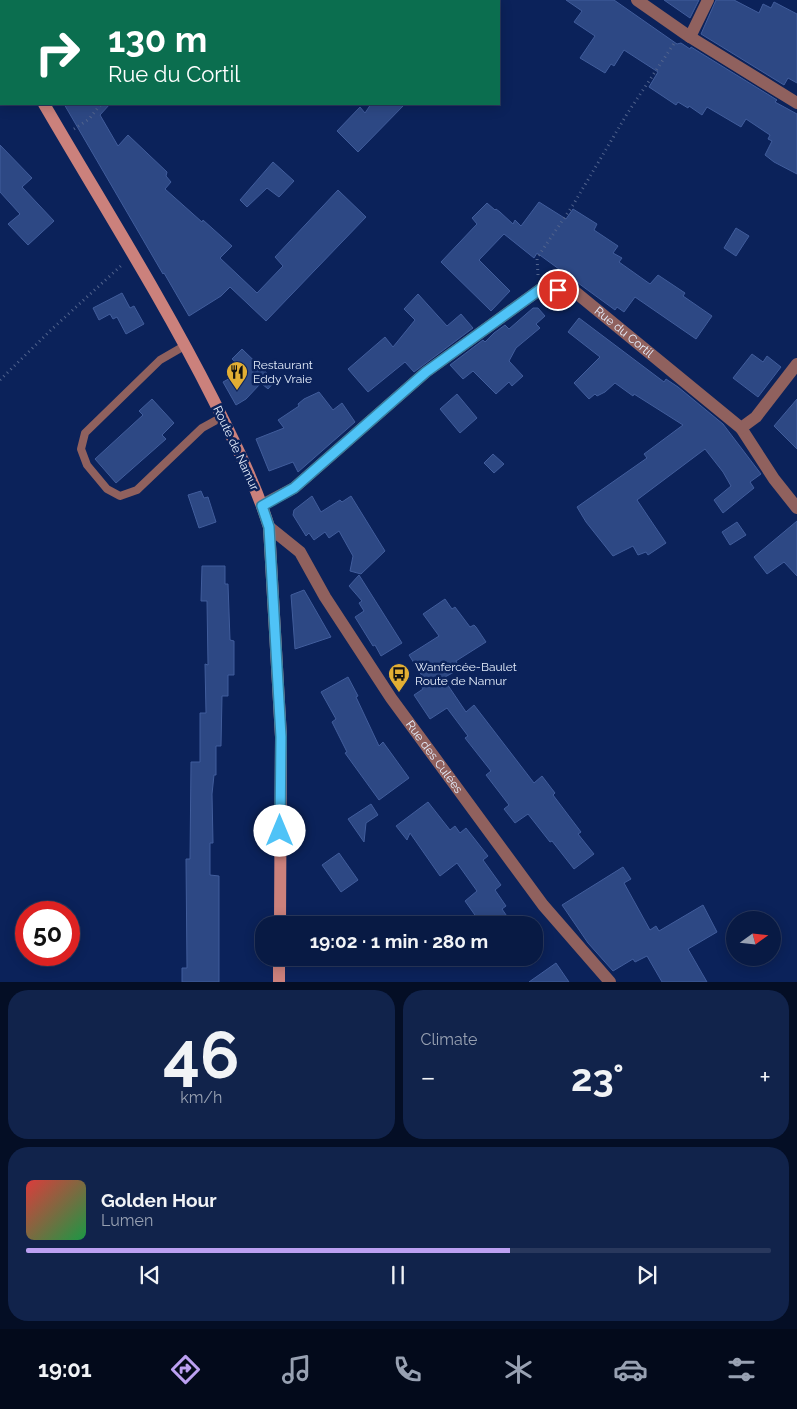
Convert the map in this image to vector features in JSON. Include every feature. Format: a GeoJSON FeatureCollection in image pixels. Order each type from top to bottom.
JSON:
{"type":"FeatureCollection","features":[{"type":"Feature","properties":{"kind":"main road","name":"Route de Namur"},"geometry":{"type":"LineString","coordinates":[[45,105],[186,345],[245,464],[269,527],[281,737],[280,916]]}},
{"type":"Feature","properties":{"kind":"main road"},"geometry":{"type":"LineString","coordinates":[[279,966],[279,982]]}},
{"type":"Feature","properties":{"kind":"street"},"geometry":{"type":"LineString","coordinates":[[637,0],[690,37],[797,103]]}},
{"type":"Feature","properties":{"kind":"street"},"geometry":{"type":"LineString","coordinates":[[690,37],[708,0]]}},
{"type":"Feature","properties":{"kind":"street","name":"Rue du Cortil"},"geometry":{"type":"LineString","coordinates":[[540,290],[542,288],[574,291],[741,428],[774,479],[797,508]]}},
{"type":"Feature","properties":{"kind":"street"},"geometry":{"type":"LineString","coordinates":[[262,506],[294,488],[426,372],[540,290]]}},
{"type":"Feature","properties":{"kind":"street"},"geometry":{"type":"LineString","coordinates":[[741,428],[756,417],[797,364]]}},
{"type":"Feature","properties":{"kind":"street","name":"Rue des Culées"},"geometry":{"type":"LineString","coordinates":[[269,527],[300,552],[325,597],[391,698],[543,905],[610,982]]}},
{"type":"Feature","properties":{"kind":"lane"},"geometry":{"type":"LineString","coordinates":[[186,345],[160,360],[85,433],[81,449],[87,465],[107,489],[120,496],[137,490],[202,428],[222,418]]}},
{"type":"Feature","properties":{"kind":"path"},"geometry":{"type":"LineString","coordinates":[[540,290],[537,258],[573,206],[627,114],[677,40],[690,37]]}},
{"type":"Feature","properties":{"kind":"path"},"geometry":{"type":"LineString","coordinates":[[63,137],[89,118],[100,105]]}},
{"type":"Feature","properties":{"kind":"path"},"geometry":{"type":"LineString","coordinates":[[0,380],[132,255]]}},
{"type":"Feature","properties":{"kind":"building"},"geometry":{"type":"Polygon","coordinates":[[[566,0],[614,0],[677,44],[681,43],[690,49],[691,47],[777,100],[775,102],[797,114],[797,174],[765,155],[772,141],[768,139],[770,135],[746,119],[741,127],[707,107],[702,115],[689,106],[688,108],[678,102],[676,105],[649,87],[658,72],[624,50],[614,66],[611,64],[605,73],[580,58],[595,36],[574,22],[582,11],[566,0]]]}},
{"type":"Feature","properties":{"kind":"building"},"geometry":{"type":"Polygon","coordinates":[[[664,0],[699,0],[690,18],[664,0]]]}},
{"type":"Feature","properties":{"kind":"building"},"geometry":{"type":"Polygon","coordinates":[[[716,0],[734,0],[759,13],[763,4],[771,8],[774,2],[797,14],[797,83],[788,78],[784,85],[701,34],[716,0]]]}},
{"type":"Feature","properties":{"kind":"building"},"geometry":{"type":"Polygon","coordinates":[[[65,105],[109,105],[100,115],[118,146],[128,135],[167,172],[166,176],[171,182],[165,189],[232,246],[220,258],[257,293],[283,266],[275,257],[338,190],[366,217],[266,321],[230,287],[221,296],[189,316],[65,105]]]}},
{"type":"Feature","properties":{"kind":"building"},"geometry":{"type":"Polygon","coordinates":[[[370,105],[404,105],[358,152],[337,131],[360,107],[365,113],[370,105]]]}},
{"type":"Feature","properties":{"kind":"building"},"geometry":{"type":"Polygon","coordinates":[[[0,145],[32,178],[22,187],[54,221],[28,245],[8,224],[20,214],[0,192],[0,145]]]}},
{"type":"Feature","properties":{"kind":"building"},"geometry":{"type":"Polygon","coordinates":[[[273,162],[294,181],[279,197],[267,188],[247,207],[240,200],[273,162]]]}},
{"type":"Feature","properties":{"kind":"building"},"geometry":{"type":"Polygon","coordinates":[[[539,202],[566,219],[573,209],[597,224],[594,230],[618,246],[613,253],[622,258],[619,262],[650,284],[658,275],[685,293],[683,296],[712,316],[696,339],[635,297],[624,312],[617,307],[615,310],[537,253],[534,258],[504,234],[479,260],[510,291],[491,311],[441,262],[477,224],[472,218],[487,203],[513,224],[515,220],[521,226],[539,202]]]}},
{"type":"Feature","properties":{"kind":"building"},"geometry":{"type":"Polygon","coordinates":[[[736,228],[749,236],[736,256],[724,248],[736,228]]]}},
{"type":"Feature","properties":{"kind":"building"},"geometry":{"type":"Polygon","coordinates":[[[122,293],[130,308],[134,306],[144,324],[126,334],[117,317],[113,319],[110,314],[99,320],[93,308],[122,293]]]}},
{"type":"Feature","properties":{"kind":"building"},"geometry":{"type":"Polygon","coordinates":[[[418,294],[447,326],[461,314],[473,328],[414,372],[405,362],[368,392],[348,369],[385,337],[393,347],[415,320],[404,309],[418,294]]]}},
{"type":"Feature","properties":{"kind":"building"},"geometry":{"type":"Polygon","coordinates":[[[533,308],[538,308],[545,316],[536,324],[540,328],[516,348],[509,361],[523,376],[512,386],[509,382],[496,394],[473,371],[463,379],[450,365],[483,340],[485,342],[505,325],[509,329],[533,308]]]}},
{"type":"Feature","properties":{"kind":"building"},"geometry":{"type":"Polygon","coordinates":[[[579,318],[664,382],[666,379],[678,387],[723,424],[761,474],[750,482],[754,488],[723,513],[714,500],[731,486],[723,472],[705,449],[637,500],[666,543],[648,555],[646,552],[638,555],[633,546],[613,556],[586,522],[577,507],[647,458],[644,454],[683,425],[634,394],[633,396],[615,383],[605,392],[597,396],[595,394],[589,399],[574,383],[600,357],[568,332],[579,318]]]}},
{"type":"Feature","properties":{"kind":"building"},"geometry":{"type":"Polygon","coordinates":[[[242,349],[275,381],[268,389],[261,383],[246,399],[236,405],[223,382],[245,370],[232,359],[242,349]]]}},
{"type":"Feature","properties":{"kind":"building"},"geometry":{"type":"Polygon","coordinates":[[[752,354],[763,362],[767,356],[781,367],[758,397],[733,378],[752,354]]]}},
{"type":"Feature","properties":{"kind":"building"},"geometry":{"type":"Polygon","coordinates":[[[319,392],[333,410],[342,403],[355,422],[298,472],[293,462],[269,471],[256,439],[284,428],[278,420],[299,406],[298,404],[304,399],[319,392]]]}},
{"type":"Feature","properties":{"kind":"building"},"geometry":{"type":"Polygon","coordinates":[[[457,394],[477,418],[460,433],[440,409],[457,394]]]}},
{"type":"Feature","properties":{"kind":"building"},"geometry":{"type":"Polygon","coordinates":[[[152,399],[174,423],[162,435],[166,439],[116,483],[95,459],[143,415],[139,411],[152,399]]]}},
{"type":"Feature","properties":{"kind":"building"},"geometry":{"type":"Polygon","coordinates":[[[797,399],[797,449],[774,426],[797,399]]]}},
{"type":"Feature","properties":{"kind":"building"},"geometry":{"type":"Polygon","coordinates":[[[493,454],[504,464],[494,473],[484,463],[493,454]]]}},
{"type":"Feature","properties":{"kind":"building"},"geometry":{"type":"Polygon","coordinates":[[[201,491],[204,498],[208,497],[216,522],[199,528],[188,495],[201,491]]]}},
{"type":"Feature","properties":{"kind":"building"},"geometry":{"type":"Polygon","coordinates":[[[312,496],[321,512],[340,500],[342,502],[351,496],[385,551],[361,574],[350,571],[353,556],[339,531],[329,538],[325,532],[314,540],[309,533],[306,536],[293,515],[294,510],[312,496]]]}},
{"type":"Feature","properties":{"kind":"building"},"geometry":{"type":"Polygon","coordinates":[[[797,521],[797,576],[784,562],[767,574],[754,557],[797,521]]]}},
{"type":"Feature","properties":{"kind":"building"},"geometry":{"type":"Polygon","coordinates":[[[737,522],[746,535],[730,545],[722,532],[737,522]]]}},
{"type":"Feature","properties":{"kind":"building"},"geometry":{"type":"Polygon","coordinates":[[[202,566],[225,566],[225,584],[228,584],[230,640],[234,641],[234,675],[228,675],[228,696],[222,696],[221,746],[216,746],[216,775],[214,775],[212,794],[213,843],[210,843],[210,875],[219,876],[219,982],[182,982],[182,968],[187,968],[186,859],[190,859],[191,762],[200,762],[200,713],[206,713],[205,664],[208,665],[207,601],[201,601],[202,566]]]}},
{"type":"Feature","properties":{"kind":"building"},"geometry":{"type":"Polygon","coordinates":[[[359,575],[402,643],[381,656],[355,617],[364,611],[359,603],[362,601],[349,586],[359,575]]]}},
{"type":"Feature","properties":{"kind":"building"},"geometry":{"type":"Polygon","coordinates":[[[304,590],[331,637],[295,649],[291,595],[304,590]]]}},
{"type":"Feature","properties":{"kind":"building"},"geometry":{"type":"Polygon","coordinates":[[[445,599],[452,609],[455,607],[470,627],[474,625],[476,627],[486,642],[456,661],[460,669],[443,678],[466,712],[474,705],[534,783],[542,776],[555,793],[553,795],[581,832],[578,834],[594,854],[574,869],[528,814],[515,823],[504,809],[509,805],[486,775],[491,771],[465,738],[468,736],[447,708],[430,719],[414,695],[427,684],[409,655],[439,636],[423,614],[445,599]]]}},
{"type":"Feature","properties":{"kind":"building"},"geometry":{"type":"Polygon","coordinates":[[[348,677],[379,746],[383,742],[409,778],[379,800],[345,753],[347,752],[332,722],[336,719],[321,692],[348,677]]]}},
{"type":"Feature","properties":{"kind":"building"},"geometry":{"type":"Polygon","coordinates":[[[428,802],[450,830],[455,826],[460,833],[466,828],[488,856],[483,860],[501,885],[495,890],[506,906],[502,909],[507,916],[476,916],[465,901],[477,891],[457,863],[440,876],[410,833],[407,840],[396,826],[428,802]]]}},
{"type":"Feature","properties":{"kind":"building"},"geometry":{"type":"Polygon","coordinates":[[[371,804],[378,815],[366,823],[364,842],[348,819],[371,804]]]}},
{"type":"Feature","properties":{"kind":"building"},"geometry":{"type":"Polygon","coordinates":[[[339,853],[358,880],[341,892],[322,865],[339,853]]]}},
{"type":"Feature","properties":{"kind":"building"},"geometry":{"type":"Polygon","coordinates":[[[623,867],[631,879],[624,883],[650,930],[656,926],[659,931],[703,905],[717,932],[688,949],[707,982],[662,982],[647,956],[635,962],[633,959],[613,971],[588,943],[562,905],[623,867]]]}},
{"type":"Feature","properties":{"kind":"building"},"geometry":{"type":"Polygon","coordinates":[[[556,963],[569,982],[529,982],[556,963]]]}},
{"type":"Feature","properties":{"kind":"place","name":"Restaurant Eddy Vraie"},"geometry":{"type":"Point","coordinates":[237,391]}},
{"type":"Feature","properties":{"kind":"place","name":"Wanfercée-Baulet Route de Namur"},"geometry":{"type":"Point","coordinates":[399,693]}},
{"type":"Feature","properties":{"kind":"route"},"geometry":{"type":"LineString","coordinates":[[280,831],[281,737],[269,527],[262,506],[294,488],[426,372],[542,288],[558,290]]}}]}
